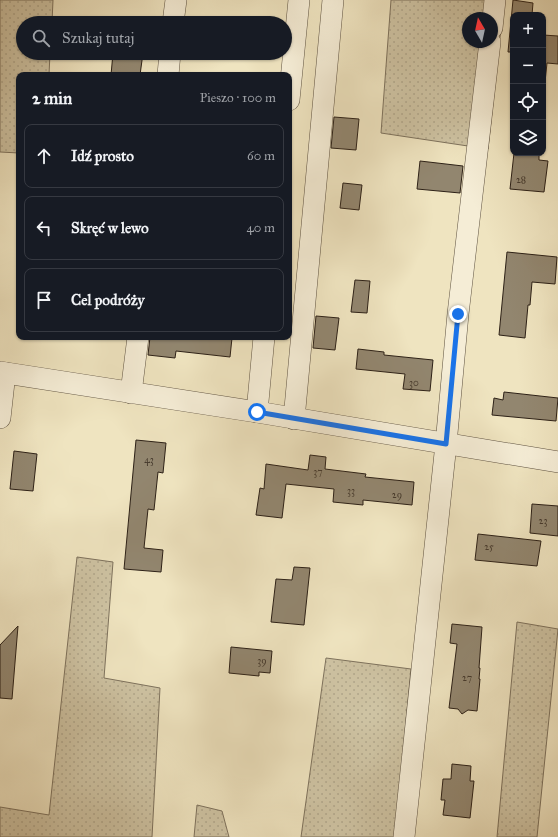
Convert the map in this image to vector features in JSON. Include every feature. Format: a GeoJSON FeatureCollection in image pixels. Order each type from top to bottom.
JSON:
{"type":"FeatureCollection","features":[{"type":"Feature","properties":{"kind":"street"},"geometry":{"type":"LineString","coordinates":[[174,16],[176,0]]}},
{"type":"Feature","properties":{"kind":"street"},"geometry":{"type":"LineString","coordinates":[[292,72],[299,0]]}},
{"type":"Feature","properties":{"kind":"street"},"geometry":{"type":"LineString","coordinates":[[294,419],[333,0]]}},
{"type":"Feature","properties":{"kind":"street"},"geometry":{"type":"LineString","coordinates":[[494,12],[495,0]]}},
{"type":"Feature","properties":{"kind":"street"},"geometry":{"type":"LineString","coordinates":[[404,837],[446,444],[458,314],[489,48]]}},
{"type":"Feature","properties":{"kind":"street"},"geometry":{"type":"LineString","coordinates":[[168,72],[169,60]]}},
{"type":"Feature","properties":{"kind":"street"},"geometry":{"type":"LineString","coordinates":[[131,393],[138,340]]}},
{"type":"Feature","properties":{"kind":"street"},"geometry":{"type":"LineString","coordinates":[[257,412],[264,340]]}},
{"type":"Feature","properties":{"kind":"street"},"geometry":{"type":"LineString","coordinates":[[0,418],[2,373],[257,412],[558,462]]}},
{"type":"Feature","properties":{"kind":"shaded area"},"geometry":{"type":"Polygon","coordinates":[[[0,0],[53,0],[52,16],[16,16],[16,60],[50,60],[49,72],[16,72],[16,153],[0,152],[0,0]]]}},
{"type":"Feature","properties":{"kind":"shaded area"},"geometry":{"type":"Polygon","coordinates":[[[391,0],[504,0],[488,149],[381,133],[391,0]]]}},
{"type":"Feature","properties":{"kind":"shaded area"},"geometry":{"type":"Polygon","coordinates":[[[77,557],[113,562],[104,678],[160,688],[152,837],[0,837],[0,807],[49,815],[77,557]]]}},
{"type":"Feature","properties":{"kind":"shaded area"},"geometry":{"type":"Polygon","coordinates":[[[517,622],[558,629],[537,837],[497,837],[517,622]]]}},
{"type":"Feature","properties":{"kind":"shaded area"},"geometry":{"type":"Polygon","coordinates":[[[326,658],[411,669],[395,837],[301,837],[326,658]]]}},
{"type":"Feature","properties":{"kind":"shaded area"},"geometry":{"type":"Polygon","coordinates":[[[197,805],[222,811],[229,837],[194,837],[197,805]]]}},
{"type":"Feature","properties":{"kind":"building"},"geometry":{"type":"Polygon","coordinates":[[[513,0],[533,3],[532,12],[512,12],[513,0]]]}},
{"type":"Feature","properties":{"kind":"building"},"geometry":{"type":"Polygon","coordinates":[[[510,31],[510,52],[508,52],[510,31]]]}},
{"type":"Feature","properties":{"kind":"building"},"geometry":{"type":"Polygon","coordinates":[[[546,35],[558,36],[558,64],[547,63],[546,72],[546,35]]]}},
{"type":"Feature","properties":{"kind":"building"},"geometry":{"type":"Polygon","coordinates":[[[112,60],[142,60],[140,72],[111,72],[112,60]]]}},
{"type":"Feature","properties":{"kind":"building"},"geometry":{"type":"Polygon","coordinates":[[[334,117],[359,119],[356,150],[331,148],[334,117]]]}},
{"type":"Feature","properties":{"kind":"building"},"geometry":{"type":"Polygon","coordinates":[[[514,156],[539,156],[539,160],[548,161],[544,192],[510,189],[514,156]]]}},
{"type":"Feature","properties":{"kind":"building"},"geometry":{"type":"Polygon","coordinates":[[[420,161],[463,166],[460,193],[417,189],[420,161]]]}},
{"type":"Feature","properties":{"kind":"building"},"geometry":{"type":"Polygon","coordinates":[[[343,183],[362,185],[359,210],[340,208],[343,183]]]}},
{"type":"Feature","properties":{"kind":"building"},"geometry":{"type":"Polygon","coordinates":[[[507,252],[557,257],[555,284],[532,282],[525,338],[499,335],[507,252]]]}},
{"type":"Feature","properties":{"kind":"building"},"geometry":{"type":"Polygon","coordinates":[[[355,280],[370,281],[367,313],[351,312],[355,280]]]}},
{"type":"Feature","properties":{"kind":"building"},"geometry":{"type":"Polygon","coordinates":[[[316,316],[339,318],[335,350],[313,348],[316,316]]]}},
{"type":"Feature","properties":{"kind":"building"},"geometry":{"type":"Polygon","coordinates":[[[150,340],[232,340],[230,357],[176,351],[175,358],[148,355],[150,340]]]}},
{"type":"Feature","properties":{"kind":"building"},"geometry":{"type":"Polygon","coordinates":[[[358,349],[384,352],[384,355],[433,360],[430,391],[403,389],[405,374],[356,369],[358,349]]]}},
{"type":"Feature","properties":{"kind":"building"},"geometry":{"type":"Polygon","coordinates":[[[504,392],[558,398],[556,421],[492,415],[494,398],[503,400],[504,392]]]}},
{"type":"Feature","properties":{"kind":"building"},"geometry":{"type":"Polygon","coordinates":[[[136,440],[166,443],[163,473],[158,472],[154,510],[148,509],[144,548],[163,550],[161,572],[124,569],[136,440]]]}},
{"type":"Feature","properties":{"kind":"building"},"geometry":{"type":"Polygon","coordinates":[[[14,451],[37,454],[33,491],[10,489],[14,451]]]}},
{"type":"Feature","properties":{"kind":"building"},"geometry":{"type":"Polygon","coordinates":[[[310,455],[326,457],[325,469],[366,474],[365,477],[414,482],[412,505],[363,500],[363,505],[333,502],[334,489],[286,484],[282,518],[256,515],[260,488],[264,489],[266,464],[308,470],[310,455]]]}},
{"type":"Feature","properties":{"kind":"building"},"geometry":{"type":"Polygon","coordinates":[[[532,504],[558,506],[558,536],[530,533],[532,504]]]}},
{"type":"Feature","properties":{"kind":"building"},"geometry":{"type":"Polygon","coordinates":[[[478,534],[541,541],[537,566],[475,560],[478,534]]]}},
{"type":"Feature","properties":{"kind":"building"},"geometry":{"type":"Polygon","coordinates":[[[294,567],[310,568],[304,625],[271,622],[276,579],[292,580],[294,567]]]}},
{"type":"Feature","properties":{"kind":"building"},"geometry":{"type":"Polygon","coordinates":[[[452,624],[482,627],[477,711],[468,710],[462,714],[458,709],[449,708],[457,644],[450,643],[452,624]]]}},
{"type":"Feature","properties":{"kind":"building"},"geometry":{"type":"Polygon","coordinates":[[[18,626],[12,699],[0,698],[0,645],[18,626]]]}},
{"type":"Feature","properties":{"kind":"building"},"geometry":{"type":"Polygon","coordinates":[[[231,647],[272,651],[270,673],[259,672],[259,676],[229,673],[231,647]]]}},
{"type":"Feature","properties":{"kind":"building"},"geometry":{"type":"Polygon","coordinates":[[[452,764],[471,766],[470,781],[474,781],[470,818],[443,815],[445,800],[441,800],[443,779],[451,779],[452,764]]]}},
{"type":"Feature","properties":{"kind":"route"},"geometry":{"type":"LineString","coordinates":[[257,412],[446,444],[458,314]]}}]}
